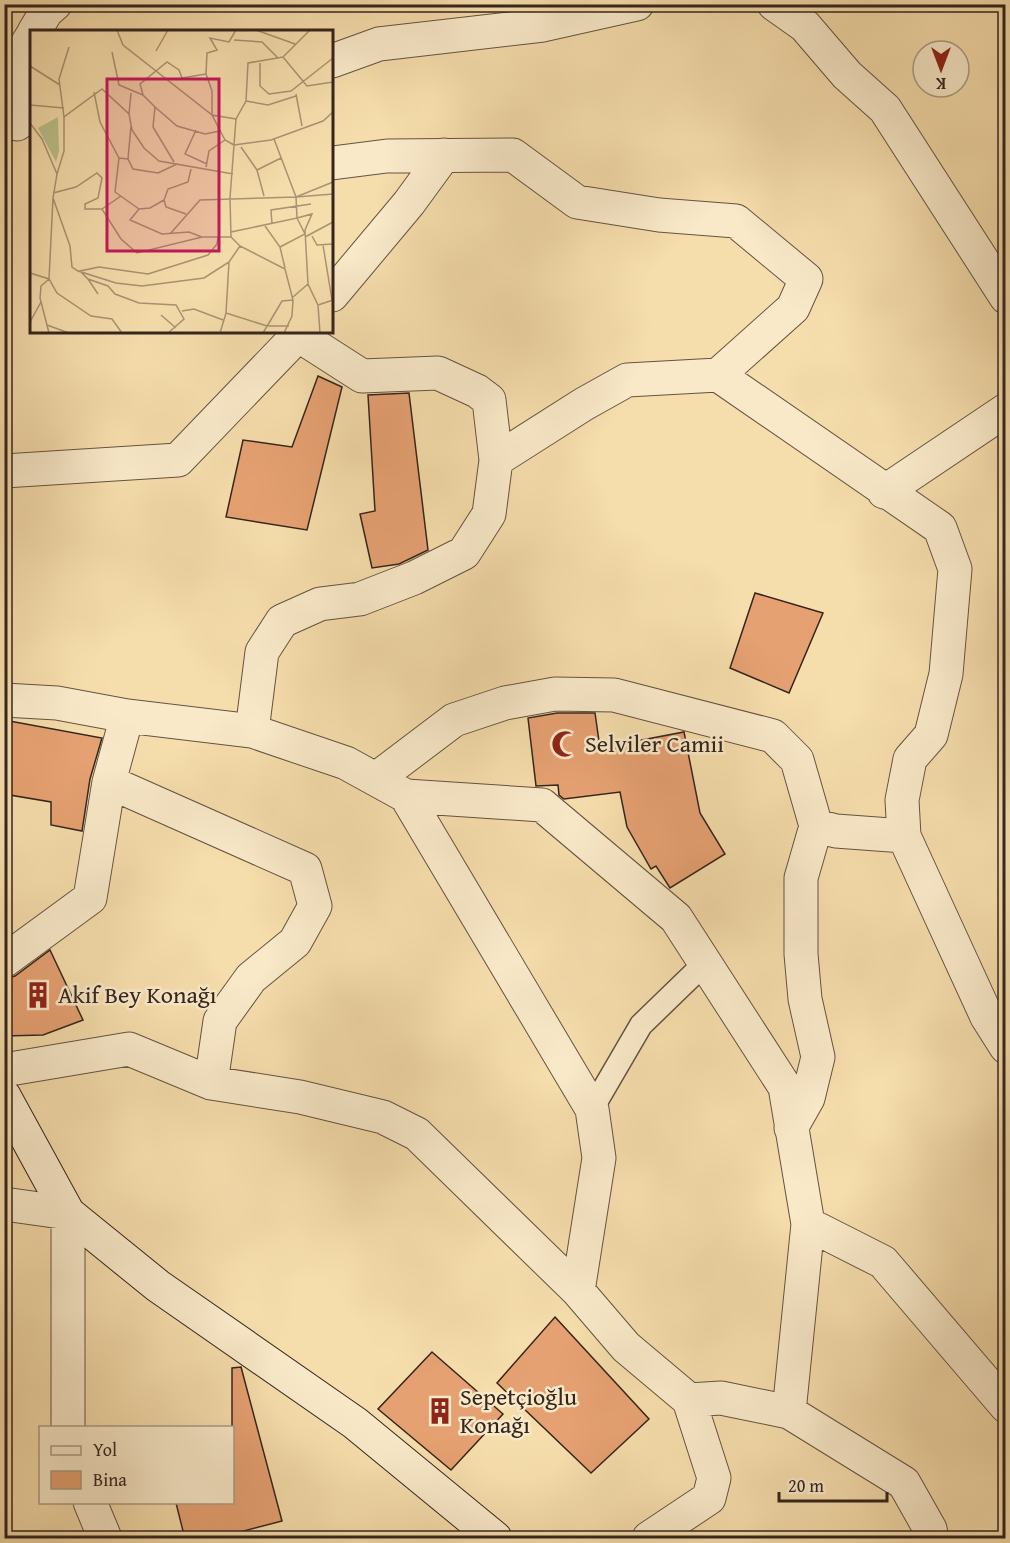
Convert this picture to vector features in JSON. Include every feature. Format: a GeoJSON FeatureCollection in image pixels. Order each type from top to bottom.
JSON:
{"type":"FeatureCollection","features":[{"type":"Feature","properties":{"kind":"street"},"geometry":{"type":"LineString","coordinates":[[35,30],[46,12],[55,4]]}},
{"type":"Feature","properties":{"kind":"street"},"geometry":{"type":"LineString","coordinates":[[333,61],[379,44],[543,26],[637,4]]}},
{"type":"Feature","properties":{"kind":"street"},"geometry":{"type":"LineString","coordinates":[[774,4],[805,26],[847,75],[885,109],[1005,297]]}},
{"type":"Feature","properties":{"kind":"street"},"geometry":{"type":"LineString","coordinates":[[18,124],[19,57],[30,39]]}},
{"type":"Feature","properties":{"kind":"street"},"geometry":{"type":"LineString","coordinates":[[333,294],[409,203],[444,154]]}},
{"type":"Feature","properties":{"kind":"street"},"geometry":{"type":"LineString","coordinates":[[333,163],[387,156],[513,154],[577,202],[659,215],[736,221],[806,279],[793,308],[718,375]]}},
{"type":"Feature","properties":{"kind":"street"},"geometry":{"type":"LineString","coordinates":[[4,471],[178,460],[299,333],[362,376],[438,373],[477,391],[489,400],[496,460],[489,514],[464,553],[414,578],[360,599],[320,604],[282,621],[262,652],[252,731]]}},
{"type":"Feature","properties":{"kind":"street"},"geometry":{"type":"LineString","coordinates":[[496,460],[584,404],[627,380],[718,375],[884,492],[940,528],[955,569],[946,674],[931,735],[910,759],[902,800],[904,836],[987,1017],[1005,1047]]}},
{"type":"Feature","properties":{"kind":"street"},"geometry":{"type":"LineString","coordinates":[[884,492],[1005,410]]}},
{"type":"Feature","properties":{"kind":"street"},"geometry":{"type":"LineString","coordinates":[[376,779],[454,720],[505,703],[555,694],[614,695],[773,736],[797,760],[816,826],[801,878],[801,954],[805,999],[818,1057],[808,1098],[792,1128]]}},
{"type":"Feature","properties":{"kind":"street"},"geometry":{"type":"LineString","coordinates":[[4,700],[57,703],[126,716],[252,731],[346,763],[406,796],[542,805],[676,918],[785,1088],[808,1224],[789,1413]]}},
{"type":"Feature","properties":{"kind":"street"},"geometry":{"type":"LineString","coordinates":[[4,961],[90,898],[109,782],[126,716]]}},
{"type":"Feature","properties":{"kind":"street"},"geometry":{"type":"LineString","coordinates":[[109,782],[305,868],[315,906],[295,942],[251,978],[220,1021],[211,1083]]}},
{"type":"Feature","properties":{"kind":"street"},"geometry":{"type":"LineString","coordinates":[[406,796],[592,1109],[599,1158],[578,1291]]}},
{"type":"Feature","properties":{"kind":"street"},"geometry":{"type":"LineString","coordinates":[[816,826],[836,831],[904,836]]}},
{"type":"Feature","properties":{"kind":"street"},"geometry":{"type":"LineString","coordinates":[[4,1070],[129,1049],[211,1083],[300,1097],[383,1117],[417,1134],[578,1291],[626,1347],[689,1400],[714,1478],[709,1497],[649,1539]]}},
{"type":"Feature","properties":{"kind":"street"},"geometry":{"type":"LineString","coordinates":[[4,1096],[68,1214],[158,1286],[355,1423],[495,1539]]}},
{"type":"Feature","properties":{"kind":"street"},"geometry":{"type":"LineString","coordinates":[[4,1204],[68,1214]]}},
{"type":"Feature","properties":{"kind":"street"},"geometry":{"type":"LineString","coordinates":[[68,1214],[68,1426]]}},
{"type":"Feature","properties":{"kind":"street"},"geometry":{"type":"LineString","coordinates":[[808,1224],[883,1262],[1005,1406]]}},
{"type":"Feature","properties":{"kind":"street"},"geometry":{"type":"LineString","coordinates":[[689,1400],[721,1398],[789,1413],[904,1483],[930,1529],[932,1539]]}},
{"type":"Feature","properties":{"kind":"street"},"geometry":{"type":"LineString","coordinates":[[90,1504],[105,1539]]}},
{"type":"Feature","properties":{"kind":"lane"},"geometry":{"type":"LineString","coordinates":[[592,1109],[641,1025],[705,963]]}},
{"type":"Feature","properties":{"kind":"building"},"geometry":{"type":"Polygon","coordinates":[[[318,376],[342,387],[307,530],[226,517],[243,440],[292,447],[318,376]]]}},
{"type":"Feature","properties":{"kind":"building"},"geometry":{"type":"Polygon","coordinates":[[[409,393],[428,550],[399,564],[372,568],[360,514],[375,511],[368,395],[409,393]]]}},
{"type":"Feature","properties":{"kind":"building"},"geometry":{"type":"Polygon","coordinates":[[[755,593],[823,613],[789,693],[730,668],[755,593]]]}},
{"type":"Feature","properties":{"kind":"building"},"geometry":{"type":"Polygon","coordinates":[[[557,713],[595,713],[600,748],[684,732],[700,813],[725,854],[670,888],[656,866],[651,869],[627,827],[620,792],[564,799],[559,795],[558,785],[536,786],[528,718],[557,713]]]}},
{"type":"Feature","properties":{"kind":"building"},"geometry":{"type":"Polygon","coordinates":[[[4,720],[102,738],[90,779],[82,831],[51,825],[51,802],[4,794],[4,720]]]}},
{"type":"Feature","properties":{"kind":"building","name":"Akif Bey Konağı"},"geometry":{"type":"Polygon","coordinates":[[[50,950],[83,1020],[43,1035],[4,1036],[4,979],[15,976],[50,950]]]}},
{"type":"Feature","properties":{"kind":"building"},"geometry":{"type":"Polygon","coordinates":[[[555,1317],[649,1419],[591,1473],[497,1383],[555,1317]]]}},
{"type":"Feature","properties":{"kind":"building","name":"Sepetçioğlu Konağı"},"geometry":{"type":"Polygon","coordinates":[[[432,1352],[503,1414],[451,1470],[378,1409],[432,1352]]]}},
{"type":"Feature","properties":{"kind":"building"},"geometry":{"type":"Polygon","coordinates":[[[241,1367],[282,1521],[213,1539],[185,1539],[176,1504],[234,1504],[232,1368],[241,1367]]]}},
{"type":"Feature","properties":{"kind":"place","name":"Selviler Camii"},"geometry":{"type":"Point","coordinates":[565,744]}},
{"type":"Feature","properties":{"kind":"place","name":"Akif Bey Konağı"},"geometry":{"type":"Point","coordinates":[38,995]}},
{"type":"Feature","properties":{"kind":"place","name":"Sepetçioğlu Konağı"},"geometry":{"type":"Point","coordinates":[440,1411]}}]}
